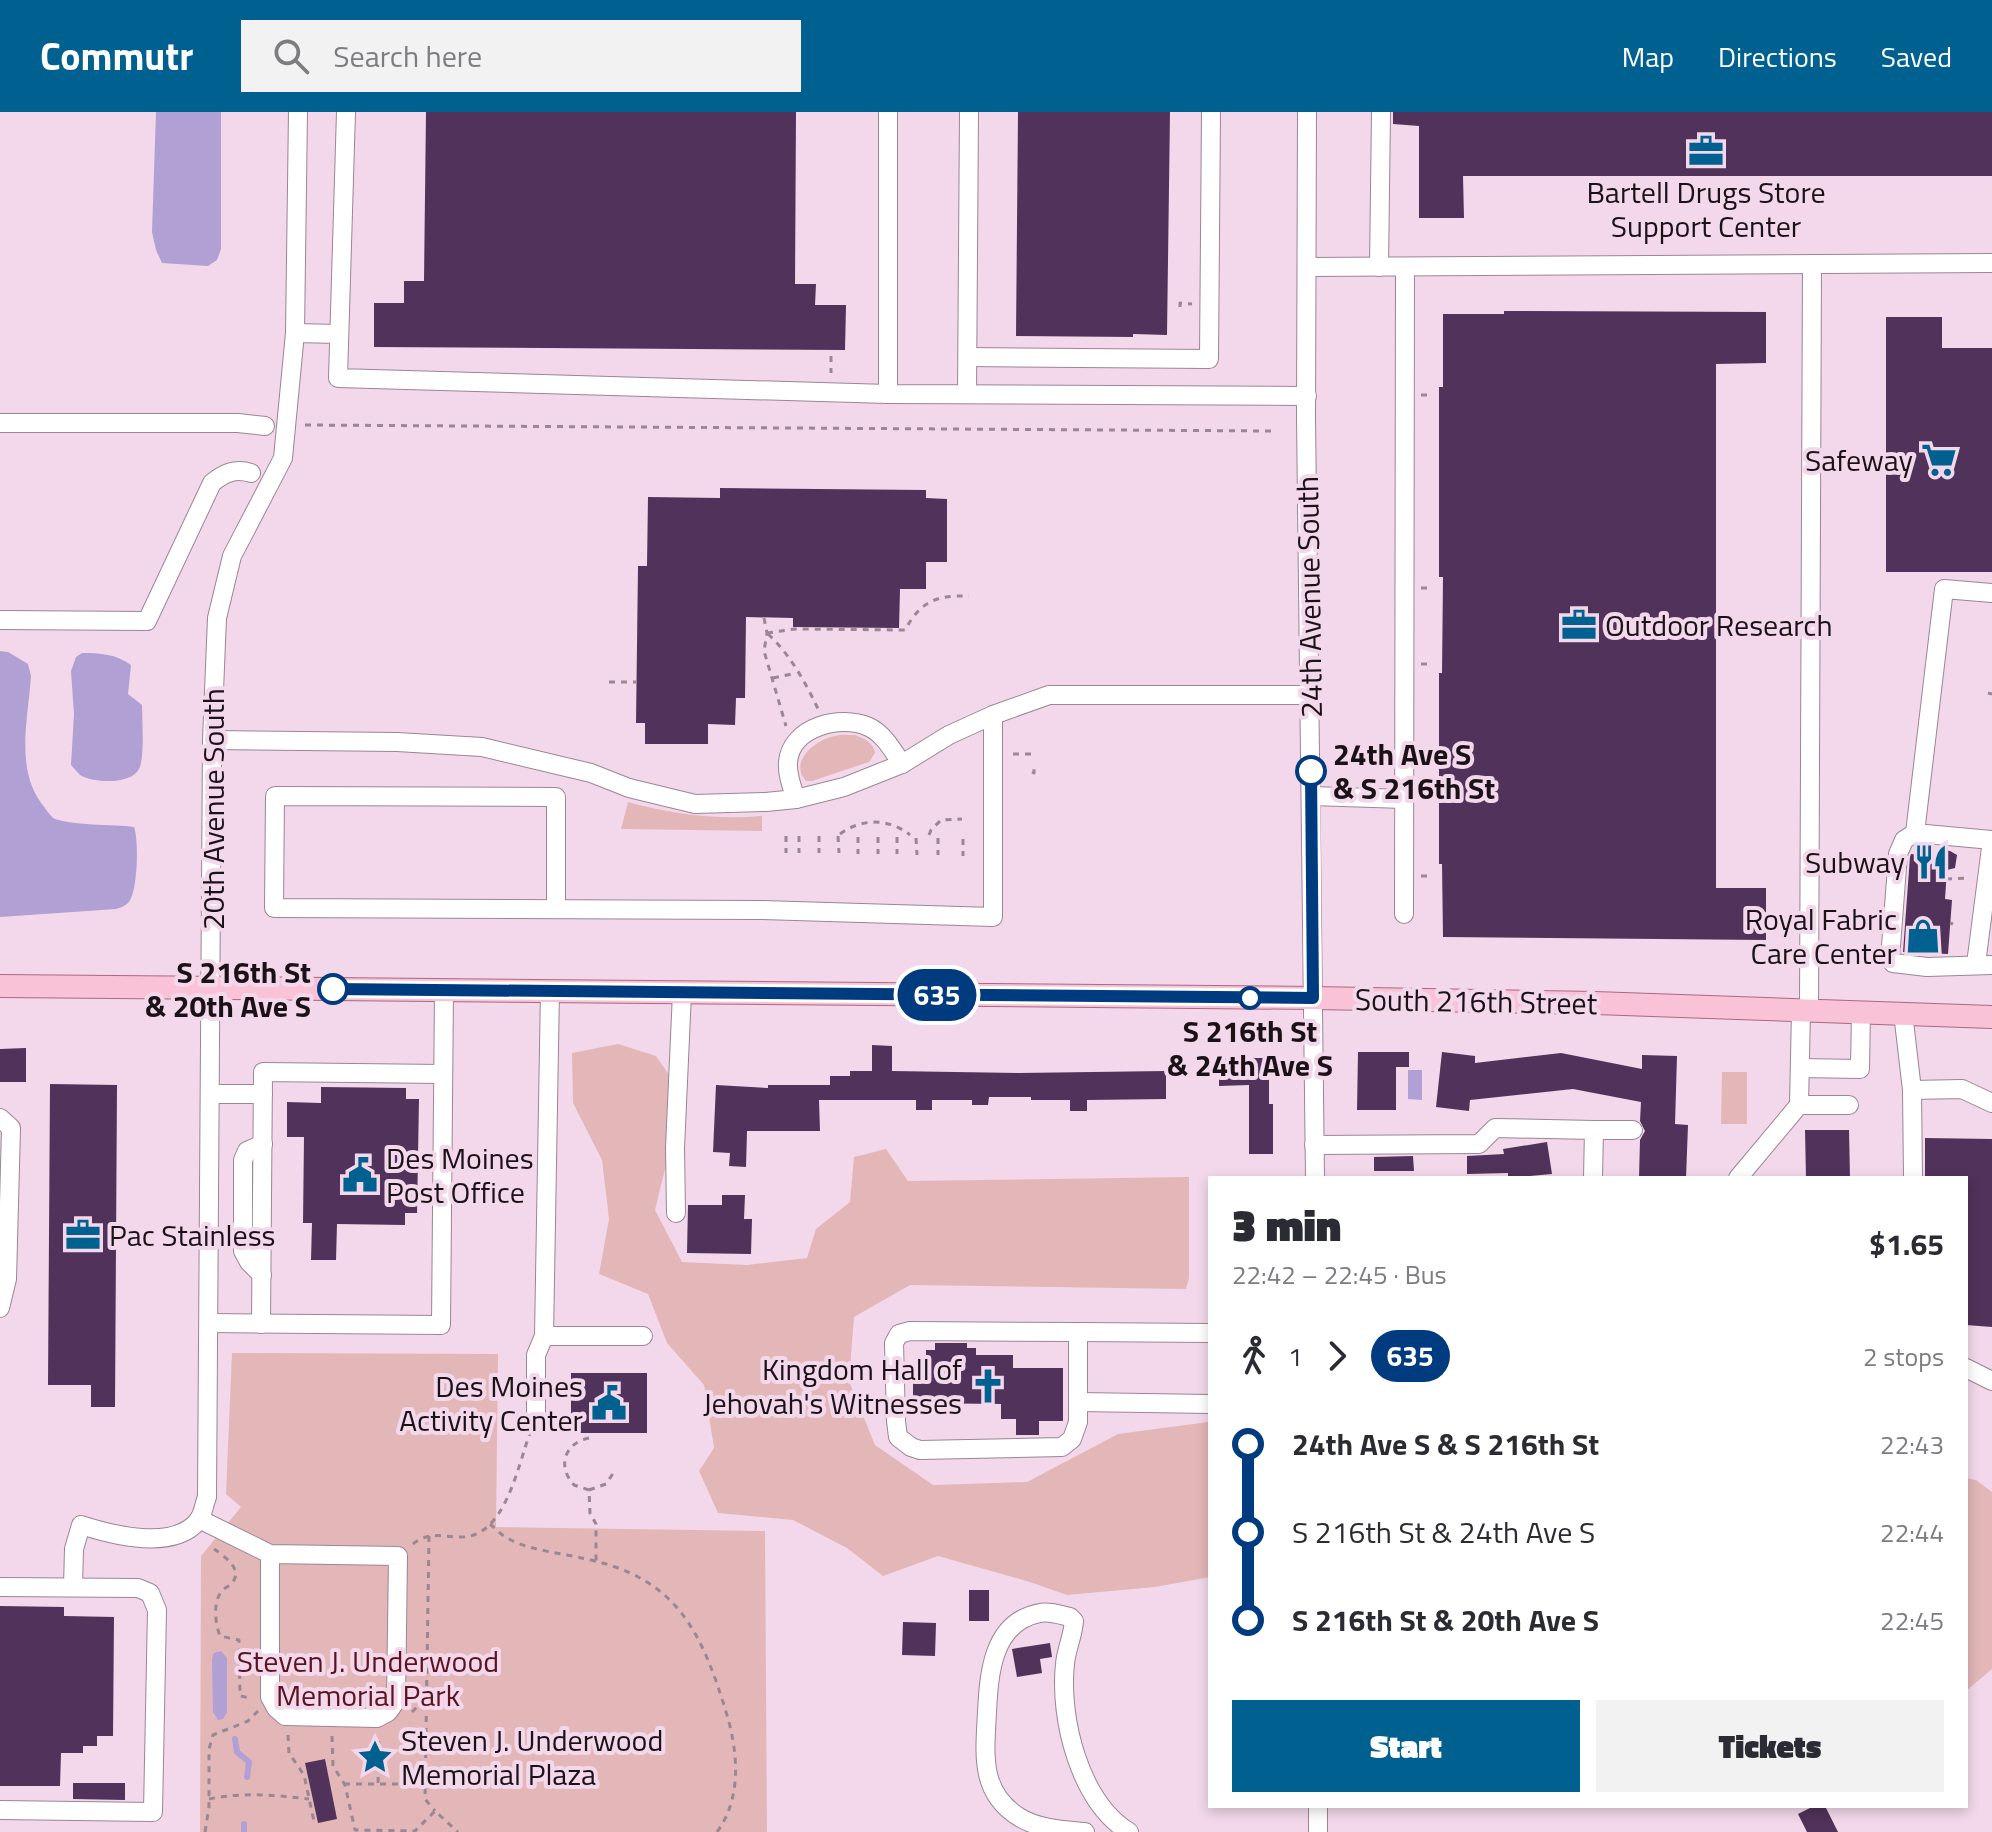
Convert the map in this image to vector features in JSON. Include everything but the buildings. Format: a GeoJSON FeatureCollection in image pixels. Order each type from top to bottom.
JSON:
{"type":"FeatureCollection","features":[{"type":"Feature","properties":{"kind":"main road","name":"South 216th Street"},"geometry":{"type":"LineString","coordinates":[[0,986],[1313,998],[1992,1017]]}},
{"type":"Feature","properties":{"kind":"street","name":"20th Avenue South"},"geometry":{"type":"LineString","coordinates":[[199,1519],[207,1497],[212,740],[217,618],[232,556],[283,458],[295,333],[298,112]]}},
{"type":"Feature","properties":{"kind":"street"},"geometry":{"type":"LineString","coordinates":[[346,112],[338,378],[888,394],[1307,396]]}},
{"type":"Feature","properties":{"kind":"street"},"geometry":{"type":"LineString","coordinates":[[888,112],[888,394]]}},
{"type":"Feature","properties":{"kind":"street"},"geometry":{"type":"LineString","coordinates":[[967,394],[969,112]]}},
{"type":"Feature","properties":{"kind":"street"},"geometry":{"type":"LineString","coordinates":[[968,357],[1209,359],[1211,112]]}},
{"type":"Feature","properties":{"kind":"street","name":"24th Avenue South"},"geometry":{"type":"LineString","coordinates":[[1307,112],[1315,1176]]}},
{"type":"Feature","properties":{"kind":"street"},"geometry":{"type":"LineString","coordinates":[[1379,267],[1381,112]]}},
{"type":"Feature","properties":{"kind":"street"},"geometry":{"type":"LineString","coordinates":[[1307,267],[1992,263]]}},
{"type":"Feature","properties":{"kind":"street"},"geometry":{"type":"LineString","coordinates":[[1740,1176],[1799,1105],[1805,1010],[1812,264]]}},
{"type":"Feature","properties":{"kind":"street"},"geometry":{"type":"LineString","coordinates":[[1404,914],[1405,267]]}},
{"type":"Feature","properties":{"kind":"street"},"geometry":{"type":"LineString","coordinates":[[295,333],[339,334]]}},
{"type":"Feature","properties":{"kind":"street"},"geometry":{"type":"LineString","coordinates":[[0,423],[238,423],[265,426]]}},
{"type":"Feature","properties":{"kind":"street"},"geometry":{"type":"LineString","coordinates":[[0,620],[147,621],[212,483],[224,473],[241,470],[251,473]]}},
{"type":"Feature","properties":{"kind":"street"},"geometry":{"type":"LineString","coordinates":[[1915,833],[1944,589],[1992,593]]}},
{"type":"Feature","properties":{"kind":"street"},"geometry":{"type":"LineString","coordinates":[[212,740],[397,742],[482,747],[591,773],[629,788],[695,804],[796,799],[844,787],[902,764],[949,735],[993,715],[1049,695],[1310,695]]}},
{"type":"Feature","properties":{"kind":"street"},"geometry":{"type":"LineString","coordinates":[[556,909],[556,797],[275,796],[274,908],[762,910],[993,917],[993,715]]}},
{"type":"Feature","properties":{"kind":"street"},"geometry":{"type":"LineString","coordinates":[[796,799],[788,775],[788,760],[794,745],[810,730],[830,723],[845,721],[867,726],[879,733],[902,764]]}},
{"type":"Feature","properties":{"kind":"street"},"geometry":{"type":"LineString","coordinates":[[1311,796],[1404,799]]}},
{"type":"Feature","properties":{"kind":"street"},"geometry":{"type":"LineString","coordinates":[[1915,833],[1992,840],[1984,965],[1927,967],[1893,963],[1890,959],[1898,854],[1904,840],[1915,833]]}},
{"type":"Feature","properties":{"kind":"street"},"geometry":{"type":"LineString","coordinates":[[209,1323],[441,1325],[444,990]]}},
{"type":"Feature","properties":{"kind":"street"},"geometry":{"type":"LineString","coordinates":[[536,1415],[536,1355],[544,1336],[550,990]]}},
{"type":"Feature","properties":{"kind":"street"},"geometry":{"type":"LineString","coordinates":[[676,1213],[675,1148],[682,993]]}},
{"type":"Feature","properties":{"kind":"street"},"geometry":{"type":"LineString","coordinates":[[1800,1068],[1860,1069],[1861,1011]]}},
{"type":"Feature","properties":{"kind":"street"},"geometry":{"type":"LineString","coordinates":[[1903,1013],[1912,1090],[1913,1176]]}},
{"type":"Feature","properties":{"kind":"street"},"geometry":{"type":"LineString","coordinates":[[261,1324],[263,1072],[443,1074]]}},
{"type":"Feature","properties":{"kind":"street"},"geometry":{"type":"LineString","coordinates":[[1912,1090],[1962,1089],[1992,1103]]}},
{"type":"Feature","properties":{"kind":"street"},"geometry":{"type":"LineString","coordinates":[[211,1094],[263,1094]]}},
{"type":"Feature","properties":{"kind":"street"},"geometry":{"type":"LineString","coordinates":[[1799,1105],[1849,1105]]}},
{"type":"Feature","properties":{"kind":"street"},"geometry":{"type":"LineString","coordinates":[[0,1118],[11,1128],[7,1279],[0,1308]]}},
{"type":"Feature","properties":{"kind":"street"},"geometry":{"type":"LineString","coordinates":[[1314,1145],[1479,1144],[1495,1128],[1633,1130]]}},
{"type":"Feature","properties":{"kind":"street"},"geometry":{"type":"LineString","coordinates":[[1593,1176],[1594,1130]]}},
{"type":"Feature","properties":{"kind":"street"},"geometry":{"type":"LineString","coordinates":[[1078,1332],[1078,1422],[1072,1439],[1062,1447],[920,1450],[898,1437],[894,1343],[899,1334],[910,1331],[1078,1332],[1208,1333]]}},
{"type":"Feature","properties":{"kind":"street"},"geometry":{"type":"LineString","coordinates":[[544,1336],[643,1336]]}},
{"type":"Feature","properties":{"kind":"street"},"geometry":{"type":"LineString","coordinates":[[1968,1369],[1992,1381]]}},
{"type":"Feature","properties":{"kind":"street"},"geometry":{"type":"LineString","coordinates":[[1078,1402],[1208,1404]]}},
{"type":"Feature","properties":{"kind":"street"},"geometry":{"type":"LineString","coordinates":[[73,1587],[74,1549],[81,1525],[111,1535],[149,1538],[171,1536],[187,1530],[199,1519],[270,1554],[398,1556],[396,1701],[388,1712],[377,1718],[285,1716],[276,1708],[270,1697],[270,1554]]}},
{"type":"Feature","properties":{"kind":"street"},"geometry":{"type":"LineString","coordinates":[[0,1587],[138,1588],[150,1593],[157,1610],[153,1812],[0,1810]]}},
{"type":"Feature","properties":{"kind":"street"},"geometry":{"type":"LineString","coordinates":[[1085,1832],[1052,1829],[1020,1818],[996,1795],[984,1763],[989,1672],[994,1652],[1015,1624],[1042,1612],[1070,1617],[1074,1621],[1064,1683],[1072,1741],[1086,1782],[1109,1817],[1129,1832]]}},
{"type":"Feature","properties":{"kind":"street"},"geometry":{"type":"LineString","coordinates":[[1318,1808],[1318,1832]]}},
{"type":"Feature","properties":{"kind":"path"},"geometry":{"type":"LineString","coordinates":[[1180,307],[1180,303],[1194,304]]}},
{"type":"Feature","properties":{"kind":"path"},"geometry":{"type":"LineString","coordinates":[[831,356],[831,373]]}},
{"type":"Feature","properties":{"kind":"path"},"geometry":{"type":"LineString","coordinates":[[303,425],[1273,431]]}},
{"type":"Feature","properties":{"kind":"path"},"geometry":{"type":"LineString","coordinates":[[767,633],[795,629],[905,630],[915,613],[930,601],[951,595],[969,596]]}},
{"type":"Feature","properties":{"kind":"path"},"geometry":{"type":"LineString","coordinates":[[764,618],[767,633],[764,651],[787,729]]}},
{"type":"Feature","properties":{"kind":"path"},"geometry":{"type":"LineString","coordinates":[[767,633],[781,646],[796,673],[804,678],[818,709]]}},
{"type":"Feature","properties":{"kind":"path"},"geometry":{"type":"LineString","coordinates":[[772,678],[796,673]]}},
{"type":"Feature","properties":{"kind":"path"},"geometry":{"type":"LineString","coordinates":[[609,682],[636,682]]}},
{"type":"Feature","properties":{"kind":"path"},"geometry":{"type":"LineString","coordinates":[[1013,754],[1031,754]]}},
{"type":"Feature","properties":{"kind":"path"},"geometry":{"type":"LineString","coordinates":[[1032,772],[1034,764]]}},
{"type":"Feature","properties":{"kind":"path"},"geometry":{"type":"LineString","coordinates":[[929,835],[941,820],[962,819]]}},
{"type":"Feature","properties":{"kind":"path"},"geometry":{"type":"LineString","coordinates":[[839,853],[839,835],[855,825],[879,822],[902,828],[910,835]]}},
{"type":"Feature","properties":{"kind":"path"},"geometry":{"type":"LineString","coordinates":[[786,836],[786,853]]}},
{"type":"Feature","properties":{"kind":"path"},"geometry":{"type":"LineString","coordinates":[[799,836],[799,853]]}},
{"type":"Feature","properties":{"kind":"path"},"geometry":{"type":"LineString","coordinates":[[819,836],[819,853]]}},
{"type":"Feature","properties":{"kind":"path"},"geometry":{"type":"LineString","coordinates":[[858,837],[858,854]]}},
{"type":"Feature","properties":{"kind":"path"},"geometry":{"type":"LineString","coordinates":[[878,837],[878,854]]}},
{"type":"Feature","properties":{"kind":"path"},"geometry":{"type":"LineString","coordinates":[[897,837],[897,854]]}},
{"type":"Feature","properties":{"kind":"path"},"geometry":{"type":"LineString","coordinates":[[916,838],[917,855]]}},
{"type":"Feature","properties":{"kind":"path"},"geometry":{"type":"LineString","coordinates":[[938,838],[938,855]]}},
{"type":"Feature","properties":{"kind":"path"},"geometry":{"type":"LineString","coordinates":[[963,839],[963,856]]}},
{"type":"Feature","properties":{"kind":"path"},"geometry":{"type":"LineString","coordinates":[[1946,879],[1961,878]]}},
{"type":"Feature","properties":{"kind":"path"},"geometry":{"type":"LineString","coordinates":[[398,1556],[421,1537],[465,1538],[480,1533],[490,1524],[508,1499],[536,1415]]}},
{"type":"Feature","properties":{"kind":"path"},"geometry":{"type":"LineString","coordinates":[[589,1438],[572,1445],[567,1451],[564,1467],[574,1485],[589,1490],[606,1484],[614,1472]]}},
{"type":"Feature","properties":{"kind":"path"},"geometry":{"type":"LineString","coordinates":[[589,1490],[590,1513],[596,1524],[596,1561]]}},
{"type":"Feature","properties":{"kind":"path"},"geometry":{"type":"LineString","coordinates":[[490,1524],[510,1540],[596,1561],[636,1576],[657,1590],[690,1623],[710,1662],[734,1739],[734,1792],[724,1822],[717,1832]]}},
{"type":"Feature","properties":{"kind":"path"},"geometry":{"type":"LineString","coordinates":[[429,1536],[425,1799],[458,1832]]}},
{"type":"Feature","properties":{"kind":"path"},"geometry":{"type":"LineString","coordinates":[[207,1544],[234,1567],[236,1574],[233,1583],[219,1595],[217,1628],[220,1636],[239,1640],[240,1696],[252,1698]]}},
{"type":"Feature","properties":{"kind":"path"},"geometry":{"type":"LineString","coordinates":[[205,1832],[209,1799],[209,1749],[213,1735],[248,1721],[258,1711]]}},
{"type":"Feature","properties":{"kind":"path"},"geometry":{"type":"LineString","coordinates":[[334,1717],[333,1766],[344,1784],[355,1830],[415,1831],[435,1811]]}},
{"type":"Feature","properties":{"kind":"path"},"geometry":{"type":"LineString","coordinates":[[279,1733],[288,1735],[289,1753],[304,1775],[314,1821]]}},
{"type":"Feature","properties":{"kind":"path"},"geometry":{"type":"LineString","coordinates":[[378,1784],[379,1735]]}},
{"type":"Feature","properties":{"kind":"path"},"geometry":{"type":"LineString","coordinates":[[344,1784],[425,1784]]}},
{"type":"Feature","properties":{"kind":"path"},"geometry":{"type":"LineString","coordinates":[[209,1799],[238,1794],[309,1799]]}},
{"type":"Feature","properties":{"kind":"green space"},"geometry":{"type":"Polygon","coordinates":[[[855,735],[872,746],[875,753],[869,762],[806,781],[800,766],[807,752],[828,738],[855,735]]]}},
{"type":"Feature","properties":{"kind":"green space"},"geometry":{"type":"Polygon","coordinates":[[[628,802],[694,815],[762,816],[762,831],[621,829],[628,802]]]}},
{"type":"Feature","properties":{"kind":"green space"},"geometry":{"type":"Polygon","coordinates":[[[618,1044],[656,1056],[683,1095],[655,1210],[682,1262],[747,1265],[807,1258],[816,1229],[850,1202],[854,1157],[886,1149],[908,1181],[1189,1177],[1189,1278],[1186,1289],[910,1285],[854,1317],[849,1381],[875,1445],[933,1485],[1027,1482],[1118,1434],[1208,1422],[1208,1577],[1155,1587],[1067,1595],[938,1556],[883,1576],[847,1548],[793,1520],[718,1513],[699,1471],[714,1448],[704,1385],[667,1343],[648,1294],[599,1274],[609,1219],[602,1160],[573,1103],[572,1053],[618,1044]]]}},
{"type":"Feature","properties":{"kind":"green space"},"geometry":{"type":"Polygon","coordinates":[[[1722,1072],[1747,1072],[1747,1124],[1721,1124],[1722,1072]]]}},
{"type":"Feature","properties":{"kind":"green space","name":"Steven J. Underwood Memorial Park"},"geometry":{"type":"Polygon","coordinates":[[[232,1353],[498,1354],[496,1527],[765,1531],[767,1832],[200,1832],[201,1556],[241,1507],[226,1494],[232,1353]]]}},
{"type":"Feature","properties":{"kind":"green space"},"geometry":{"type":"Polygon","coordinates":[[[1968,1478],[1976,1480],[1992,1492],[1992,1669],[1968,1689],[1968,1478]]]}},
{"type":"Feature","properties":{"kind":"shaded area"},"geometry":{"type":"Polygon","coordinates":[[[156,112],[221,112],[221,249],[217,260],[208,266],[162,263],[156,250],[152,232],[156,112]]]}},
{"type":"Feature","properties":{"kind":"shaded area"},"geometry":{"type":"Polygon","coordinates":[[[0,651],[8,652],[28,664],[31,676],[26,762],[35,794],[53,818],[81,824],[134,827],[136,878],[131,897],[122,907],[0,917],[0,651]]]}},
{"type":"Feature","properties":{"kind":"shaded area"},"geometry":{"type":"Polygon","coordinates":[[[82,653],[108,655],[131,665],[128,694],[142,705],[143,747],[139,769],[128,778],[94,780],[80,775],[71,765],[74,714],[71,671],[76,657],[82,653]]]}},
{"type":"Feature","properties":{"kind":"shaded area"},"geometry":{"type":"Polygon","coordinates":[[[1408,1070],[1422,1070],[1422,1100],[1408,1099],[1408,1070]]]}},
{"type":"Feature","properties":{"kind":"shaded area"},"geometry":{"type":"Polygon","coordinates":[[[221,1651],[227,1658],[227,1712],[223,1719],[218,1720],[213,1712],[212,1659],[214,1653],[221,1651]]]}},
{"type":"Feature","properties":{"kind":"waterway"},"geometry":{"type":"LineString","coordinates":[[235,1739],[237,1752],[249,1762],[247,1777]]}},
{"type":"Feature","properties":{"kind":"waterway"},"geometry":{"type":"LineString","coordinates":[[244,1824],[244,1832]]}},
{"type":"Feature","properties":{"kind":"bus line","name":"635"},"geometry":{"type":"LineString","coordinates":[[333,989],[1313,998],[1311,771]]}},
{"type":"Feature","properties":{"kind":"place","name":"Bartell Drugs Store Support Center"},"geometry":{"type":"Point","coordinates":[1706,151]}},
{"type":"Feature","properties":{"kind":"place","name":"Safeway"},"geometry":{"type":"Point","coordinates":[1939,460]}},
{"type":"Feature","properties":{"kind":"place","name":"Outdoor Research"},"geometry":{"type":"Point","coordinates":[1579,625]}},
{"type":"Feature","properties":{"kind":"place","name":"24th Ave S & S 216th St"},"geometry":{"type":"Point","coordinates":[1311,771]}},
{"type":"Feature","properties":{"kind":"place","name":"Subway"},"geometry":{"type":"Point","coordinates":[1931,862]}},
{"type":"Feature","properties":{"kind":"place","name":"Royal Fabric Care Center"},"geometry":{"type":"Point","coordinates":[1923,936]}},
{"type":"Feature","properties":{"kind":"place","name":"S 216th St & 20th Ave S"},"geometry":{"type":"Point","coordinates":[333,989]}},
{"type":"Feature","properties":{"kind":"place","name":"S 216th St & 24th Ave S"},"geometry":{"type":"Point","coordinates":[1250,998]}},
{"type":"Feature","properties":{"kind":"place","name":"Des Moines Post Office"},"geometry":{"type":"Point","coordinates":[360,1175]}},
{"type":"Feature","properties":{"kind":"place","name":"Pac Stainless"},"geometry":{"type":"Point","coordinates":[83,1235]}},
{"type":"Feature","properties":{"kind":"place","name":"Kingdom Hall of Jehovah's Witnesses"},"geometry":{"type":"Point","coordinates":[988,1386]}},
{"type":"Feature","properties":{"kind":"place","name":"Des Moines Activity Center"},"geometry":{"type":"Point","coordinates":[609,1403]}},
{"type":"Feature","properties":{"kind":"place","name":"Steven J. Underwood Memorial Plaza"},"geometry":{"type":"Point","coordinates":[375,1757]}}]}
